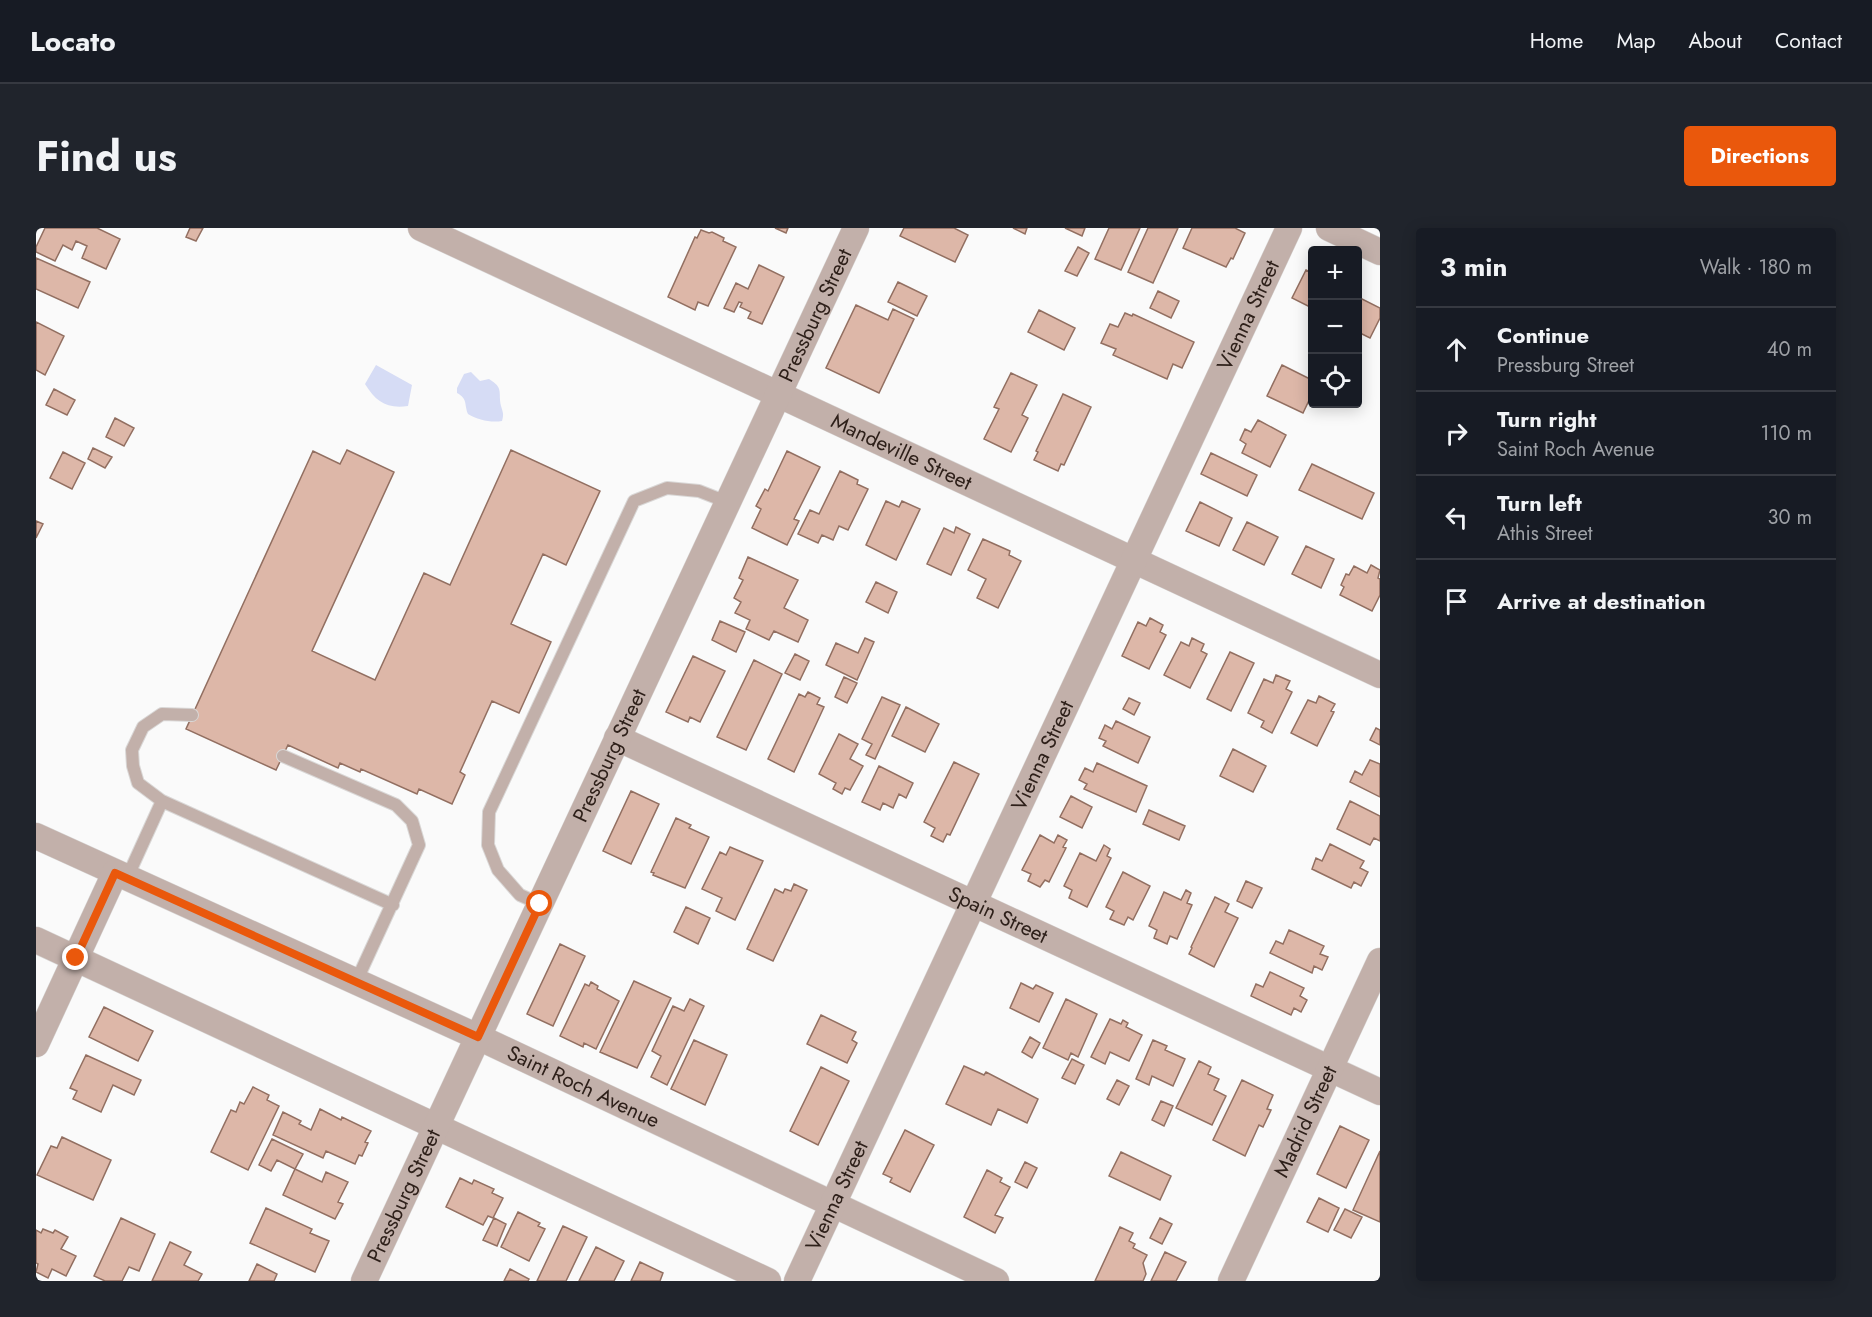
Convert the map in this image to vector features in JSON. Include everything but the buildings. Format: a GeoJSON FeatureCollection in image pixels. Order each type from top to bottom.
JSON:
{"type":"FeatureCollection","features":[{"type":"Feature","properties":{"kind":"street","name":"Mandeville Street"},"geometry":{"type":"LineString","coordinates":[[422,228],[1380,675]]}},
{"type":"Feature","properties":{"kind":"street","name":"Pressburg Street"},"geometry":{"type":"LineString","coordinates":[[364,1281],[856,228]]}},
{"type":"Feature","properties":{"kind":"street","name":"Vienna Street"},"geometry":{"type":"LineString","coordinates":[[797,1281],[1289,228]]}},
{"type":"Feature","properties":{"kind":"street"},"geometry":{"type":"LineString","coordinates":[[1329,228],[1380,252]]}},
{"type":"Feature","properties":{"kind":"street","name":"Spain Street"},"geometry":{"type":"LineString","coordinates":[[617,738],[1380,1092]]}},
{"type":"Feature","properties":{"kind":"street","name":"Saint Roch Avenue"},"geometry":{"type":"LineString","coordinates":[[36,836],[478,1037],[996,1281]]}},
{"type":"Feature","properties":{"kind":"street"},"geometry":{"type":"LineString","coordinates":[[36,1044],[76,958],[121,876]]}},
{"type":"Feature","properties":{"kind":"street"},"geometry":{"type":"LineString","coordinates":[[36,940],[768,1281]]}},
{"type":"Feature","properties":{"kind":"street","name":"Madrid Street"},"geometry":{"type":"LineString","coordinates":[[1231,1281],[1380,962]]}},
{"type":"Feature","properties":{"kind":"lane"},"geometry":{"type":"LineString","coordinates":[[540,904],[520,895],[498,870],[488,845],[489,812],[634,501],[666,488],[699,491],[727,502]]}},
{"type":"Feature","properties":{"kind":"lane"},"geometry":{"type":"LineString","coordinates":[[192,715],[162,714],[143,727],[132,750],[133,766],[138,783],[162,801],[393,905]]}},
{"type":"Feature","properties":{"kind":"lane"},"geometry":{"type":"LineString","coordinates":[[283,756],[396,805],[412,821],[419,845],[356,982]]}},
{"type":"Feature","properties":{"kind":"lane"},"geometry":{"type":"LineString","coordinates":[[121,876],[162,801]]}},
{"type":"Feature","properties":{"kind":"shaded area"},"geometry":{"type":"Polygon","coordinates":[[[376,365],[412,385],[408,406],[401,407],[383,403],[369,390],[365,384],[376,365]]]}},
{"type":"Feature","properties":{"kind":"shaded area"},"geometry":{"type":"Polygon","coordinates":[[[471,372],[480,381],[489,379],[499,388],[502,421],[493,422],[468,414],[464,400],[457,393],[457,388],[464,374],[471,372]]]}},
{"type":"Feature","properties":{"kind":"route"},"geometry":{"type":"LineString","coordinates":[[76,958],[115,873],[478,1037],[540,904]]}}]}
